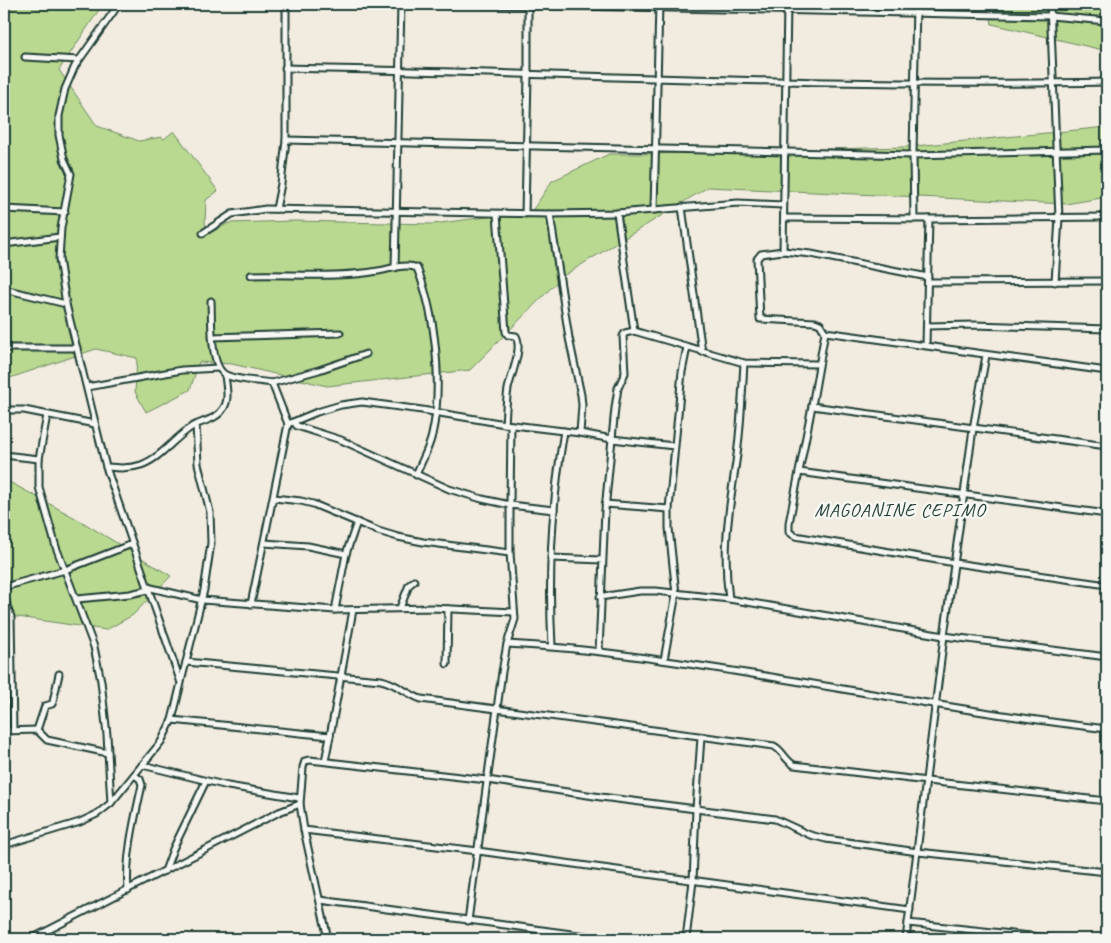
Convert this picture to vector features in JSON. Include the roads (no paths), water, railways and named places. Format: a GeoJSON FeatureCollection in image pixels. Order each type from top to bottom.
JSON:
{"type":"FeatureCollection","features":[{"type":"Feature","properties":{"kind":"street"},"geometry":{"type":"LineString","coordinates":[[119,4],[79,60],[65,89],[59,116],[59,135],[62,151],[71,174],[60,238],[59,259],[66,304],[88,386],[95,424],[106,466],[181,682]]}},
{"type":"Feature","properties":{"kind":"street"},"geometry":{"type":"LineString","coordinates":[[276,209],[286,140],[284,68],[286,4]]}},
{"type":"Feature","properties":{"kind":"street"},"geometry":{"type":"LineString","coordinates":[[395,268],[401,4]]}},
{"type":"Feature","properties":{"kind":"street"},"geometry":{"type":"LineString","coordinates":[[480,4],[659,6],[1050,16],[1107,21]]}},
{"type":"Feature","properties":{"kind":"street"},"geometry":{"type":"LineString","coordinates":[[525,214],[528,4]]}},
{"type":"Feature","properties":{"kind":"street"},"geometry":{"type":"LineString","coordinates":[[783,251],[787,4]]}},
{"type":"Feature","properties":{"kind":"street"},"geometry":{"type":"LineString","coordinates":[[914,219],[913,155],[916,4]]}},
{"type":"Feature","properties":{"kind":"street"},"geometry":{"type":"LineString","coordinates":[[1050,4],[1059,218],[1055,282]]}},
{"type":"Feature","properties":{"kind":"street"},"geometry":{"type":"LineString","coordinates":[[654,210],[659,6]]}},
{"type":"Feature","properties":{"kind":"street"},"geometry":{"type":"LineString","coordinates":[[25,56],[79,60]]}},
{"type":"Feature","properties":{"kind":"street"},"geometry":{"type":"LineString","coordinates":[[284,68],[786,81],[1052,84],[1107,82]]}},
{"type":"Feature","properties":{"kind":"street"},"geometry":{"type":"LineString","coordinates":[[286,140],[526,144],[913,155],[1107,150]]}},
{"type":"Feature","properties":{"kind":"street"},"geometry":{"type":"LineString","coordinates":[[203,233],[232,214],[276,209],[550,214],[617,213],[738,203],[783,205]]}},
{"type":"Feature","properties":{"kind":"street"},"geometry":{"type":"LineString","coordinates":[[682,207],[702,352]]}},
{"type":"Feature","properties":{"kind":"street"},"geometry":{"type":"LineString","coordinates":[[4,210],[65,212]]}},
{"type":"Feature","properties":{"kind":"street"},"geometry":{"type":"LineString","coordinates":[[617,213],[634,330]]}},
{"type":"Feature","properties":{"kind":"street"},"geometry":{"type":"LineString","coordinates":[[468,921],[497,710],[507,644],[513,627],[514,612],[510,553],[506,406],[518,340],[516,336],[508,335],[506,332],[497,214]]}},
{"type":"Feature","properties":{"kind":"street"},"geometry":{"type":"LineString","coordinates":[[550,214],[569,338],[581,395],[580,433]]}},
{"type":"Feature","properties":{"kind":"street"},"geometry":{"type":"LineString","coordinates":[[784,218],[1107,217]]}},
{"type":"Feature","properties":{"kind":"street"},"geometry":{"type":"LineString","coordinates":[[926,345],[929,219]]}},
{"type":"Feature","properties":{"kind":"street"},"geometry":{"type":"LineString","coordinates":[[4,244],[60,238]]}},
{"type":"Feature","properties":{"kind":"street"},"geometry":{"type":"LineString","coordinates":[[1107,281],[1055,282],[928,279],[812,254],[783,251],[762,254],[757,259],[760,319],[815,322],[820,324],[825,332],[800,472],[788,523],[791,535],[955,563],[1107,585]]}},
{"type":"Feature","properties":{"kind":"street"},"geometry":{"type":"LineString","coordinates":[[251,274],[350,273],[373,272],[395,268],[416,268],[432,326],[438,377],[436,413],[432,438],[416,475]]}},
{"type":"Feature","properties":{"kind":"street"},"geometry":{"type":"LineString","coordinates":[[4,289],[66,304]]}},
{"type":"Feature","properties":{"kind":"street"},"geometry":{"type":"LineString","coordinates":[[211,301],[212,337],[218,368],[225,375],[272,383],[366,354]]}},
{"type":"Feature","properties":{"kind":"street"},"geometry":{"type":"LineString","coordinates":[[927,326],[983,325],[1107,329]]}},
{"type":"Feature","properties":{"kind":"street"},"geometry":{"type":"LineString","coordinates":[[599,651],[605,504],[618,388],[625,373],[623,336],[625,333],[634,330],[702,352],[744,363],[818,364]]}},
{"type":"Feature","properties":{"kind":"street"},"geometry":{"type":"LineString","coordinates":[[825,332],[1107,371]]}},
{"type":"Feature","properties":{"kind":"street"},"geometry":{"type":"LineString","coordinates":[[212,337],[340,333]]}},
{"type":"Feature","properties":{"kind":"street"},"geometry":{"type":"LineString","coordinates":[[664,660],[676,594],[669,528],[669,509],[682,372],[687,347]]}},
{"type":"Feature","properties":{"kind":"street"},"geometry":{"type":"LineString","coordinates":[[4,348],[77,348]]}},
{"type":"Feature","properties":{"kind":"street"},"geometry":{"type":"LineString","coordinates":[[906,939],[944,636],[973,429],[986,355]]}},
{"type":"Feature","properties":{"kind":"street"},"geometry":{"type":"LineString","coordinates":[[729,599],[726,580],[726,532],[739,440],[744,363]]}},
{"type":"Feature","properties":{"kind":"street"},"geometry":{"type":"LineString","coordinates":[[88,386],[182,370],[218,368]]}},
{"type":"Feature","properties":{"kind":"street"},"geometry":{"type":"LineString","coordinates":[[106,466],[122,468],[142,465],[166,448],[185,431],[214,417],[224,408],[227,400],[225,375]]}},
{"type":"Feature","properties":{"kind":"street"},"geometry":{"type":"LineString","coordinates":[[272,383],[291,423],[296,426],[341,440],[416,475],[463,494],[510,504],[554,510]]}},
{"type":"Feature","properties":{"kind":"street"},"geometry":{"type":"LineString","coordinates":[[291,423],[316,412],[355,402],[379,404],[508,425],[564,430],[612,439],[674,446]]}},
{"type":"Feature","properties":{"kind":"street"},"geometry":{"type":"LineString","coordinates":[[812,406],[1107,446]]}},
{"type":"Feature","properties":{"kind":"street"},"geometry":{"type":"LineString","coordinates":[[4,410],[24,410],[95,424]]}},
{"type":"Feature","properties":{"kind":"street"},"geometry":{"type":"LineString","coordinates":[[47,415],[39,459],[39,487],[56,547],[94,647],[101,681],[111,803]]}},
{"type":"Feature","properties":{"kind":"street"},"geometry":{"type":"LineString","coordinates":[[251,604],[291,423]]}},
{"type":"Feature","properties":{"kind":"street"},"geometry":{"type":"LineString","coordinates":[[4,845],[80,822],[97,814],[111,803],[161,742],[172,720],[202,600],[209,560],[210,512],[198,464],[196,425]]}},
{"type":"Feature","properties":{"kind":"street"},"geometry":{"type":"LineString","coordinates":[[552,646],[550,558],[564,430]]}},
{"type":"Feature","properties":{"kind":"street"},"geometry":{"type":"LineString","coordinates":[[4,455],[39,459]]}},
{"type":"Feature","properties":{"kind":"street"},"geometry":{"type":"LineString","coordinates":[[800,472],[1107,514]]}},
{"type":"Feature","properties":{"kind":"street"},"geometry":{"type":"LineString","coordinates":[[274,498],[301,501],[398,537],[510,553]]}},
{"type":"Feature","properties":{"kind":"street"},"geometry":{"type":"LineString","coordinates":[[605,504],[669,509]]}},
{"type":"Feature","properties":{"kind":"street"},"geometry":{"type":"LineString","coordinates":[[335,610],[346,554],[357,522]]}},
{"type":"Feature","properties":{"kind":"street"},"geometry":{"type":"LineString","coordinates":[[264,543],[308,546],[346,554]]}},
{"type":"Feature","properties":{"kind":"street"},"geometry":{"type":"LineString","coordinates":[[4,587],[65,570],[132,544]]}},
{"type":"Feature","properties":{"kind":"street"},"geometry":{"type":"LineString","coordinates":[[550,558],[602,560]]}},
{"type":"Feature","properties":{"kind":"street"},"geometry":{"type":"LineString","coordinates":[[400,608],[409,585],[414,581]]}},
{"type":"Feature","properties":{"kind":"street"},"geometry":{"type":"LineString","coordinates":[[77,599],[130,594],[148,588],[202,600],[335,610],[400,608],[514,612]]}},
{"type":"Feature","properties":{"kind":"street"},"geometry":{"type":"LineString","coordinates":[[600,597],[640,591],[729,599],[944,636],[1107,657]]}},
{"type":"Feature","properties":{"kind":"street"},"geometry":{"type":"LineString","coordinates":[[4,596],[5,604],[11,617],[13,730]]}},
{"type":"Feature","properties":{"kind":"street"},"geometry":{"type":"LineString","coordinates":[[447,664],[448,609]]}},
{"type":"Feature","properties":{"kind":"street"},"geometry":{"type":"LineString","coordinates":[[325,761],[353,610]]}},
{"type":"Feature","properties":{"kind":"street"},"geometry":{"type":"LineString","coordinates":[[507,644],[552,646],[664,660],[936,704],[1107,729]]}},
{"type":"Feature","properties":{"kind":"street"},"geometry":{"type":"LineString","coordinates":[[186,662],[388,681],[409,695],[421,699],[774,746],[780,750],[788,762],[794,764],[927,782],[1107,801]]}},
{"type":"Feature","properties":{"kind":"street"},"geometry":{"type":"LineString","coordinates":[[37,730],[45,706],[53,702],[59,674]]}},
{"type":"Feature","properties":{"kind":"street"},"geometry":{"type":"LineString","coordinates":[[172,720],[330,736]]}},
{"type":"Feature","properties":{"kind":"street"},"geometry":{"type":"LineString","coordinates":[[4,731],[37,730],[47,740],[108,753]]}},
{"type":"Feature","properties":{"kind":"street"},"geometry":{"type":"LineString","coordinates":[[686,939],[693,881],[701,737]]}},
{"type":"Feature","properties":{"kind":"street"},"geometry":{"type":"LineString","coordinates":[[328,939],[304,830],[300,801],[305,761],[325,761],[487,780],[775,819],[826,840],[918,852],[1107,872]]}},
{"type":"Feature","properties":{"kind":"street"},"geometry":{"type":"LineString","coordinates":[[142,765],[300,801]]}},
{"type":"Feature","properties":{"kind":"street"},"geometry":{"type":"LineString","coordinates":[[128,890],[127,875],[130,852],[142,785],[140,779],[134,775]]}},
{"type":"Feature","properties":{"kind":"street"},"geometry":{"type":"LineString","coordinates":[[165,871],[206,781]]}},
{"type":"Feature","properties":{"kind":"street"},"geometry":{"type":"LineString","coordinates":[[32,939],[300,801]]}},
{"type":"Feature","properties":{"kind":"street"},"geometry":{"type":"LineString","coordinates":[[304,830],[910,910]]}},
{"type":"Feature","properties":{"kind":"street"},"geometry":{"type":"LineString","coordinates":[[320,900],[608,939]]}},
{"type":"Feature","properties":{"kind":"street"},"geometry":{"type":"LineString","coordinates":[[908,923],[1058,939]]}},
{"type":"Feature","properties":{"kind":"district","name":"MAGOANINE CEPIMO"},"geometry":{"type":"Point","coordinates":[900,510]}}]}
